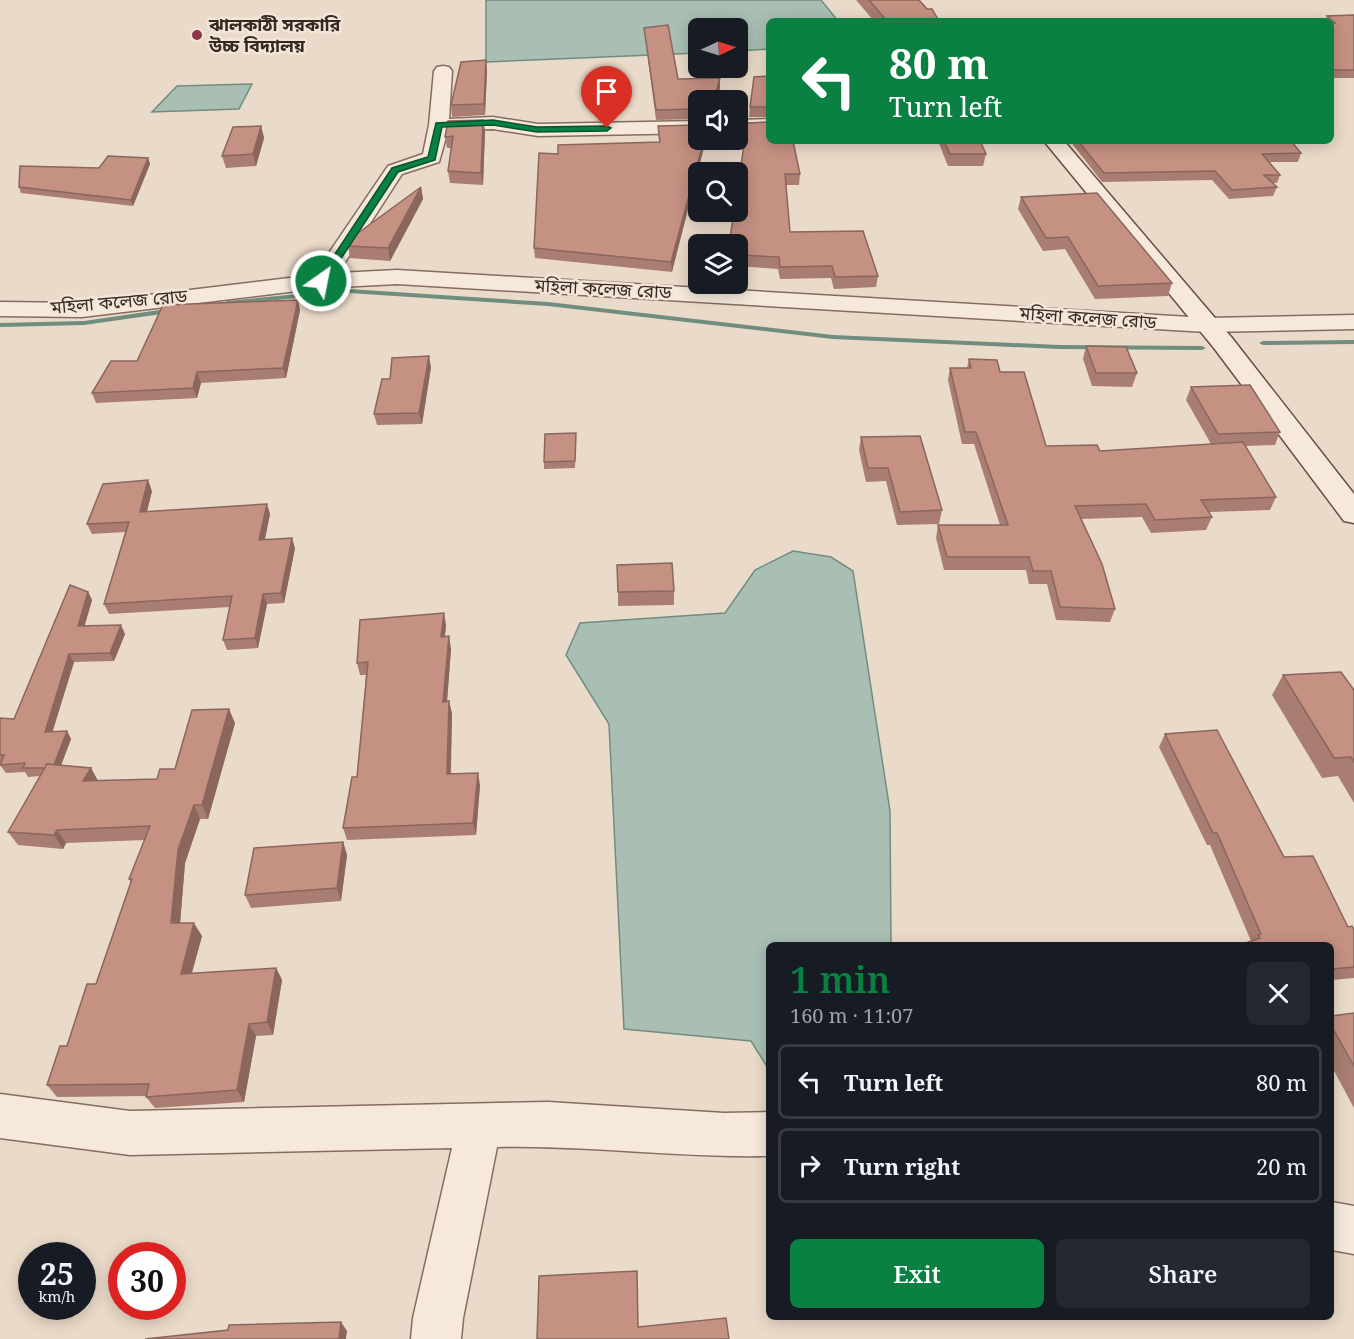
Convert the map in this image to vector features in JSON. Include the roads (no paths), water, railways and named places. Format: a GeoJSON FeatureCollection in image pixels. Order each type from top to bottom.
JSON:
{"type":"FeatureCollection","features":[{"type":"Feature","properties":{"kind":"street"},"geometry":{"type":"LineString","coordinates":[[321,281],[395,170],[432,158],[439,125],[443,71]]}},
{"type":"Feature","properties":{"kind":"street"},"geometry":{"type":"LineString","coordinates":[[439,125],[493,123],[537,130],[688,127]]}},
{"type":"Feature","properties":{"kind":"street"},"geometry":{"type":"LineString","coordinates":[[748,126],[766,125]]}},
{"type":"Feature","properties":{"kind":"street"},"geometry":{"type":"LineString","coordinates":[[1056,144],[1223,343],[1354,514]]}},
{"type":"Feature","properties":{"kind":"street","name":"মহিলা কলেজ রোড"},"geometry":{"type":"LineString","coordinates":[[0,309],[82,310],[321,281],[397,277],[1207,325],[1354,322]]}},
{"type":"Feature","properties":{"kind":"street"},"geometry":{"type":"LineString","coordinates":[[0,1116],[130,1133],[548,1124],[724,1135],[766,1134]]}},
{"type":"Feature","properties":{"kind":"street"},"geometry":{"type":"LineString","coordinates":[[435,1339],[479,1126]]}},
{"type":"Feature","properties":{"kind":"street"},"geometry":{"type":"LineString","coordinates":[[1334,1226],[1354,1230]]}},
{"type":"Feature","properties":{"kind":"waterway"},"geometry":{"type":"LineString","coordinates":[[227,303],[349,291],[548,304],[833,337],[1059,347],[1202,348]]}},
{"type":"Feature","properties":{"kind":"waterway"},"geometry":{"type":"LineString","coordinates":[[0,325],[84,323],[173,310]]}},
{"type":"Feature","properties":{"kind":"waterway"},"geometry":{"type":"LineString","coordinates":[[1263,343],[1354,342]]}},
{"type":"Feature","properties":{"kind":"place","name":"ঝালকাঠী সরকারি উচ্চ বিদ্যালয়"},"geometry":{"type":"Point","coordinates":[197,35]}}]}
